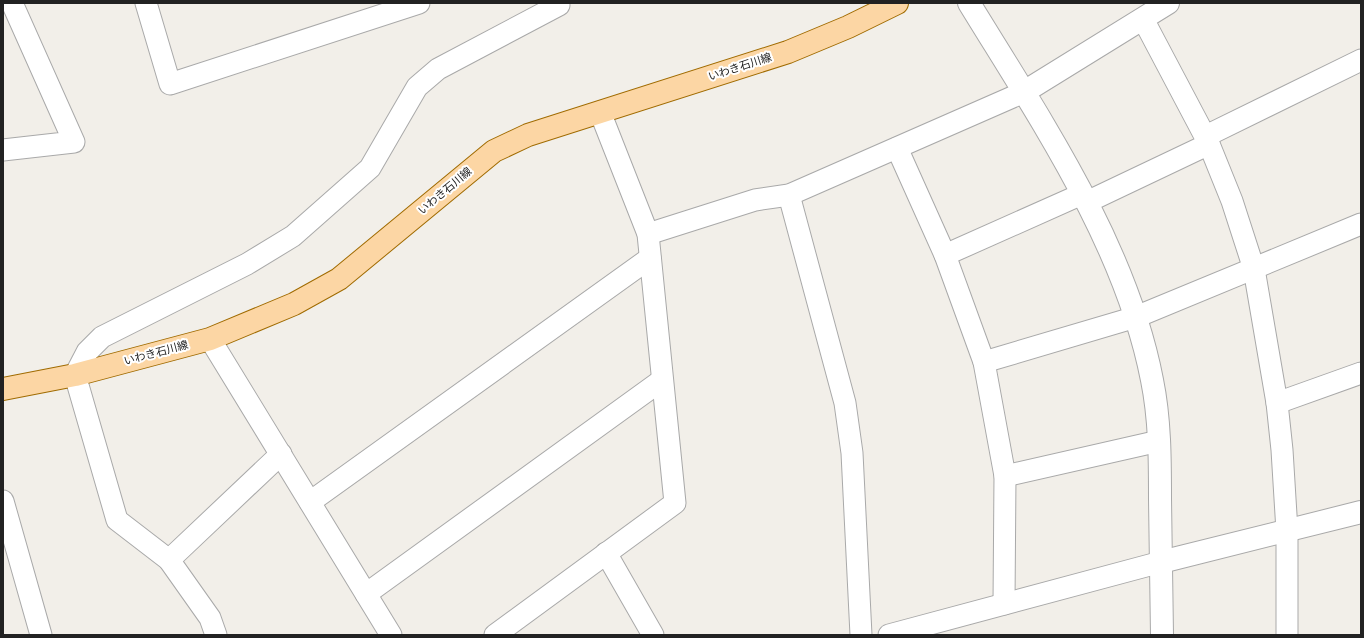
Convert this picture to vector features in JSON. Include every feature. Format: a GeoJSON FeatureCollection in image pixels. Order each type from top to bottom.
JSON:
{"type":"FeatureCollection","features":[{"type":"Feature","properties":{"kind":"main road","name":"いわき石川線"},"geometry":{"type":"LineString","coordinates":[[3,389],[75,375],[210,339],[294,304],[339,279],[494,151],[528,135],[788,52],[848,27],[897,3]]}},
{"type":"Feature","properties":{"kind":"street"},"geometry":{"type":"LineString","coordinates":[[3,150],[74,142],[12,3]]}},
{"type":"Feature","properties":{"kind":"street"},"geometry":{"type":"LineString","coordinates":[[146,3],[170,84],[419,3]]}},
{"type":"Feature","properties":{"kind":"street"},"geometry":{"type":"LineString","coordinates":[[216,635],[210,618],[169,560],[117,520],[75,375],[87,352],[102,337],[248,264],[293,236],[370,168],[417,87],[438,69],[559,5],[558,3]]}},
{"type":"Feature","properties":{"kind":"street"},"geometry":{"type":"LineString","coordinates":[[969,3],[1024,92],[1084,198],[1116,264],[1136,317],[1153,381],[1160,441],[1162,635]]}},
{"type":"Feature","properties":{"kind":"street"},"geometry":{"type":"LineString","coordinates":[[648,234],[755,200],[789,195],[1024,92],[1168,3]]}},
{"type":"Feature","properties":{"kind":"street"},"geometry":{"type":"LineString","coordinates":[[1143,19],[1207,140],[1232,201],[1254,269],[1277,403],[1282,450],[1287,531],[1287,635]]}},
{"type":"Feature","properties":{"kind":"street"},"geometry":{"type":"LineString","coordinates":[[945,255],[1084,198],[1207,140],[1361,60]]}},
{"type":"Feature","properties":{"kind":"street"},"geometry":{"type":"LineString","coordinates":[[495,635],[675,502],[648,234],[600,112]]}},
{"type":"Feature","properties":{"kind":"street"},"geometry":{"type":"LineString","coordinates":[[897,148],[945,255],[984,362],[1005,476],[1004,604]]}},
{"type":"Feature","properties":{"kind":"street"},"geometry":{"type":"LineString","coordinates":[[789,195],[845,403],[852,454],[861,635]]}},
{"type":"Feature","properties":{"kind":"street"},"geometry":{"type":"LineString","coordinates":[[984,362],[1136,317],[1361,224]]}},
{"type":"Feature","properties":{"kind":"street"},"geometry":{"type":"LineString","coordinates":[[310,502],[650,258]]}},
{"type":"Feature","properties":{"kind":"street"},"geometry":{"type":"LineString","coordinates":[[210,339],[391,635]]}},
{"type":"Feature","properties":{"kind":"street"},"geometry":{"type":"LineString","coordinates":[[1277,403],[1361,373]]}},
{"type":"Feature","properties":{"kind":"street"},"geometry":{"type":"LineString","coordinates":[[366,594],[662,380]]}},
{"type":"Feature","properties":{"kind":"street"},"geometry":{"type":"LineString","coordinates":[[1005,476],[1160,441]]}},
{"type":"Feature","properties":{"kind":"street"},"geometry":{"type":"LineString","coordinates":[[169,560],[281,454]]}},
{"type":"Feature","properties":{"kind":"street"},"geometry":{"type":"LineString","coordinates":[[3,501],[7,532],[40,635]]}},
{"type":"Feature","properties":{"kind":"street"},"geometry":{"type":"LineString","coordinates":[[889,635],[1161,562],[1361,512]]}},
{"type":"Feature","properties":{"kind":"street"},"geometry":{"type":"LineString","coordinates":[[606,553],[653,635]]}}]}
